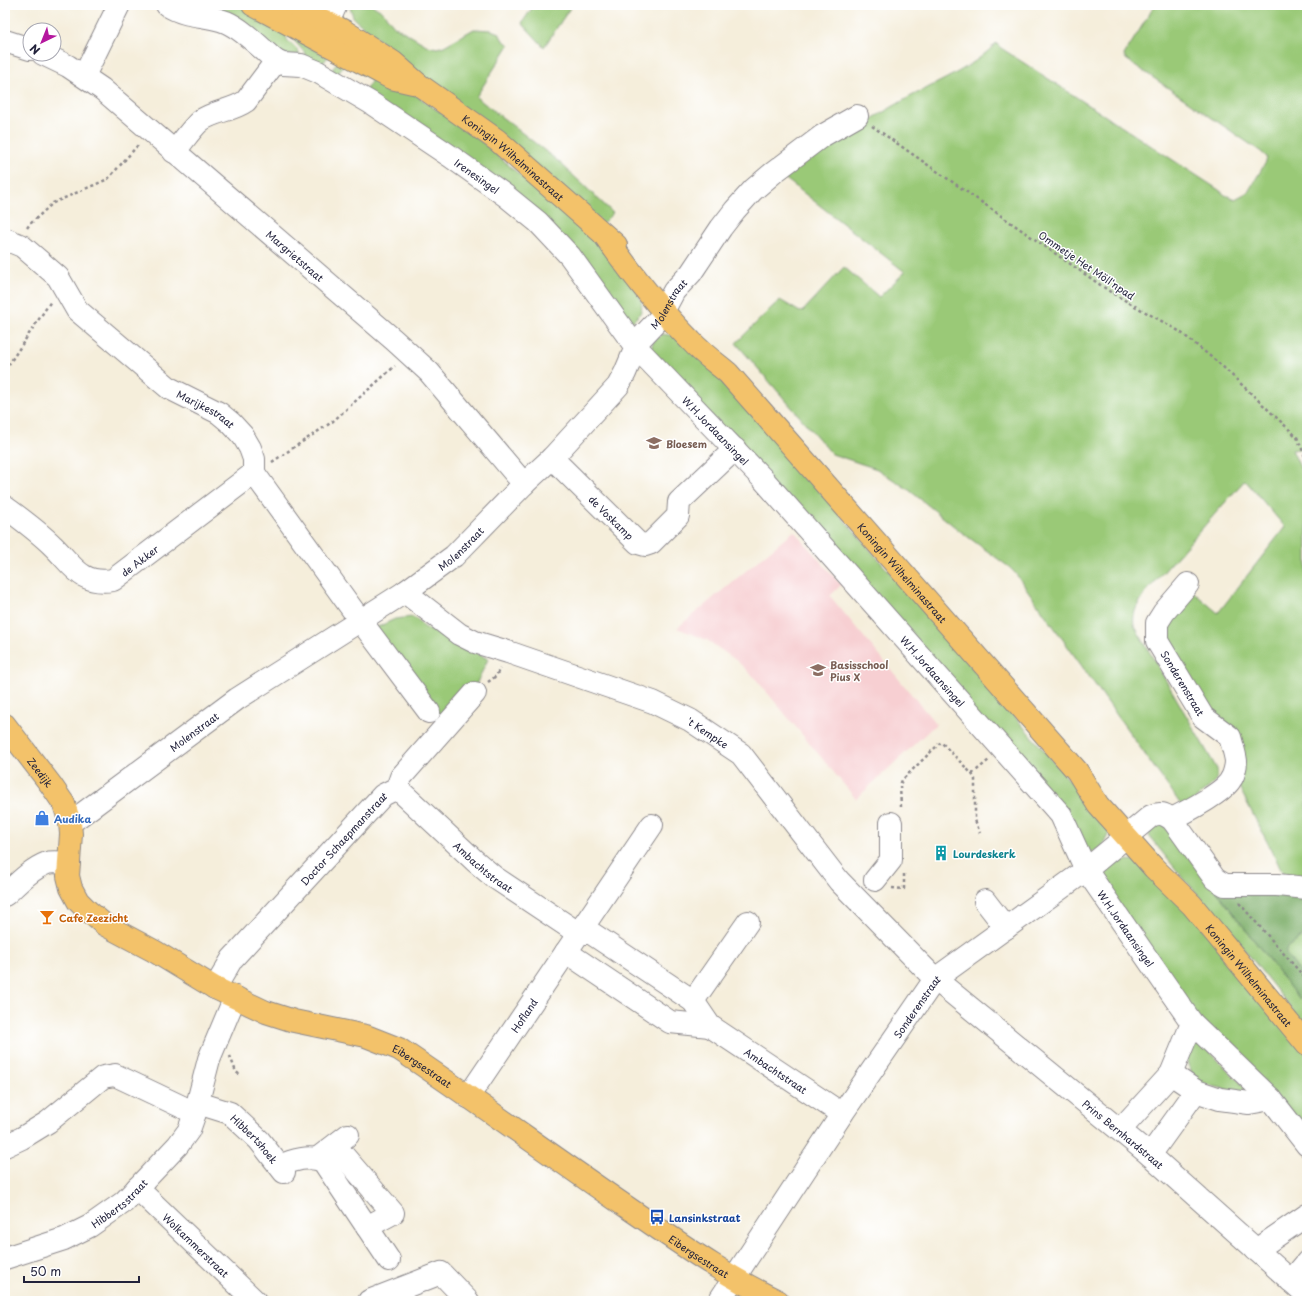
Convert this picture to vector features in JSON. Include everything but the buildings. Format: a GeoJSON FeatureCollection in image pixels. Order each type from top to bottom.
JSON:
{"type":"FeatureCollection","features":[{"type":"Feature","properties":{"kind":"main road","name":"Koningin Wilhelminastraat"},"geometry":{"type":"LineString","coordinates":[[253,5],[391,78],[418,84]]}},
{"type":"Feature","properties":{"kind":"main road","name":"Koningin Wilhelminastraat"},"geometry":{"type":"LineString","coordinates":[[294,5],[325,12],[393,62],[418,84],[497,140],[605,236],[630,272],[667,304],[691,342],[728,373],[1077,771],[1106,794],[1131,832],[1156,849],[1181,884],[1192,905],[1307,1045]]}},
{"type":"Feature","properties":{"kind":"main road","name":"Zeedijk"},"geometry":{"type":"LineString","coordinates":[[5,725],[64,804],[70,823]]}},
{"type":"Feature","properties":{"kind":"main road"},"geometry":{"type":"LineString","coordinates":[[69,862],[71,834],[70,823]]}},
{"type":"Feature","properties":{"kind":"main road","name":"Eibergsestraat"},"geometry":{"type":"LineString","coordinates":[[69,862],[68,876],[71,888],[78,901],[105,925],[154,951],[214,988],[266,1012],[294,1021],[366,1036],[399,1049],[682,1245],[734,1278],[778,1301]]}},
{"type":"Feature","properties":{"kind":"street"},"geometry":{"type":"LineString","coordinates":[[84,76],[119,5]]}},
{"type":"Feature","properties":{"kind":"street","name":"Irenesingel"},"geometry":{"type":"LineString","coordinates":[[167,5],[187,14],[215,19],[234,26],[276,61],[283,64],[301,65],[334,81],[400,122],[506,196],[538,222],[570,256],[636,346]]}},
{"type":"Feature","properties":{"kind":"street"},"geometry":{"type":"LineString","coordinates":[[313,37],[325,12]]}},
{"type":"Feature","properties":{"kind":"street"},"geometry":{"type":"LineString","coordinates":[[5,41],[22,46]]}},
{"type":"Feature","properties":{"kind":"street"},"geometry":{"type":"LineString","coordinates":[[174,152],[200,121],[240,105],[246,101],[276,61]]}},
{"type":"Feature","properties":{"kind":"street","name":"Margrietstraat"},"geometry":{"type":"LineString","coordinates":[[60,62],[84,76],[102,89],[429,372],[524,484]]}},
{"type":"Feature","properties":{"kind":"street","name":"Molenstraat"},"geometry":{"type":"LineString","coordinates":[[70,823],[237,700],[405,592],[454,556],[524,484],[552,458],[618,386],[639,340],[659,319],[674,291],[691,273],[734,210],[753,190],[773,173],[822,136],[857,116]]}},
{"type":"Feature","properties":{"kind":"street","name":"Marijkestraat"},"geometry":{"type":"LineString","coordinates":[[11,241],[22,246],[52,272],[62,284],[78,310],[169,388],[219,413],[243,436],[254,459],[254,473],[360,620]]}},
{"type":"Feature","properties":{"kind":"street","name":"W.H.Jordaansingel"},"geometry":{"type":"LineString","coordinates":[[636,346],[762,478],[1061,815],[1086,870],[1192,1023],[1271,1098],[1307,1145]]}},
{"type":"Feature","properties":{"kind":"street","name":"de Voskamp"},"geometry":{"type":"LineString","coordinates":[[552,458],[638,543],[644,545],[651,543],[678,516],[679,502],[735,449]]}},
{"type":"Feature","properties":{"kind":"street","name":"de Akker"},"geometry":{"type":"LineString","coordinates":[[5,507],[53,546],[77,572],[90,580],[113,580],[254,473]]}},
{"type":"Feature","properties":{"kind":"street","name":"Sonderenstraat"},"geometry":{"type":"LineString","coordinates":[[734,1278],[842,1114],[935,979],[1086,870],[1151,816],[1159,813],[1172,819],[1190,810],[1215,794],[1231,780],[1236,762],[1230,737],[1203,717],[1157,641],[1157,623],[1164,612],[1188,584]]}},
{"type":"Feature","properties":{"kind":"street","name":"'t Kempke"},"geometry":{"type":"LineString","coordinates":[[405,592],[459,634],[475,642],[653,702],[690,720],[740,754],[839,881],[935,979]]}},
{"type":"Feature","properties":{"kind":"street"},"geometry":{"type":"LineString","coordinates":[[360,620],[429,712]]}},
{"type":"Feature","properties":{"kind":"street","name":"Doctor Schaepmanstraat"},"geometry":{"type":"LineString","coordinates":[[214,988],[232,959],[383,795],[397,788],[401,777],[475,693]]}},
{"type":"Feature","properties":{"kind":"street","name":"Ambachtstraat"},"geometry":{"type":"LineString","coordinates":[[397,788],[494,877],[578,934],[591,933],[693,1002],[710,1026],[842,1114]]}},
{"type":"Feature","properties":{"kind":"street"},"geometry":{"type":"LineString","coordinates":[[856,900],[880,884],[891,860],[896,817]]}},
{"type":"Feature","properties":{"kind":"street"},"geometry":{"type":"LineString","coordinates":[[1172,819],[1215,879],[1225,885],[1277,885],[1307,888]]}},
{"type":"Feature","properties":{"kind":"street"},"geometry":{"type":"LineString","coordinates":[[578,934],[652,825]]}},
{"type":"Feature","properties":{"kind":"street"},"geometry":{"type":"LineString","coordinates":[[5,895],[22,879],[36,869],[48,863],[69,862]]}},
{"type":"Feature","properties":{"kind":"street"},"geometry":{"type":"LineString","coordinates":[[985,901],[1006,928]]}},
{"type":"Feature","properties":{"kind":"street"},"geometry":{"type":"LineString","coordinates":[[693,1002],[748,922]]}},
{"type":"Feature","properties":{"kind":"street","name":"Hofland"},"geometry":{"type":"LineString","coordinates":[[468,1096],[578,934]]}},
{"type":"Feature","properties":{"kind":"street","name":"Ambachtstraat"},"geometry":{"type":"LineString","coordinates":[[566,952],[670,1022],[710,1026]]}},
{"type":"Feature","properties":{"kind":"street","name":"Prins Bernhardstraat"},"geometry":{"type":"LineString","coordinates":[[935,979],[1150,1155],[1299,1288]]}},
{"type":"Feature","properties":{"kind":"street","name":"Hibbertsstraat"},"geometry":{"type":"LineString","coordinates":[[7,1251],[64,1239],[90,1226],[124,1202],[178,1145],[189,1130],[209,1059],[235,998]]}},
{"type":"Feature","properties":{"kind":"street"},"geometry":{"type":"LineString","coordinates":[[1120,1130],[1171,1074],[1192,1023]]}},
{"type":"Feature","properties":{"kind":"street"},"geometry":{"type":"LineString","coordinates":[[1171,1074],[1196,1091],[1220,1099],[1249,1103],[1271,1098]]}},
{"type":"Feature","properties":{"kind":"street"},"geometry":{"type":"LineString","coordinates":[[5,1146],[22,1138],[48,1122],[103,1077],[115,1075],[196,1108]]}},
{"type":"Feature","properties":{"kind":"street"},"geometry":{"type":"LineString","coordinates":[[1150,1155],[1196,1091]]}},
{"type":"Feature","properties":{"kind":"street","name":"Hibbertshoek"},"geometry":{"type":"LineString","coordinates":[[196,1108],[230,1113],[259,1140],[282,1169],[290,1162],[317,1158]]}},
{"type":"Feature","properties":{"kind":"street"},"geometry":{"type":"LineString","coordinates":[[317,1158],[346,1145],[368,1183],[393,1213],[367,1227]]}},
{"type":"Feature","properties":{"kind":"street"},"geometry":{"type":"LineString","coordinates":[[317,1158],[323,1161],[389,1260]]}},
{"type":"Feature","properties":{"kind":"street"},"geometry":{"type":"LineString","coordinates":[[346,1196],[368,1183]]}},
{"type":"Feature","properties":{"kind":"street","name":"Wolkammerstraat"},"geometry":{"type":"LineString","coordinates":[[137,1188],[255,1301]]}},
{"type":"Feature","properties":{"kind":"street"},"geometry":{"type":"LineString","coordinates":[[1256,1250],[1307,1215]]}},
{"type":"Feature","properties":{"kind":"street"},"geometry":{"type":"LineString","coordinates":[[1299,1288],[1307,1262]]}},
{"type":"Feature","properties":{"kind":"street"},"geometry":{"type":"LineString","coordinates":[[370,1301],[441,1273],[468,1301]]}},
{"type":"Feature","properties":{"kind":"street"},"geometry":{"type":"LineString","coordinates":[[719,1301],[734,1278]]}},
{"type":"Feature","properties":{"kind":"path","name":"Ommetje Het Möll'npad"},"geometry":{"type":"LineString","coordinates":[[857,116],[1112,293],[1179,331],[1221,365],[1297,437],[1307,461]]}},
{"type":"Feature","properties":{"kind":"path"},"geometry":{"type":"LineString","coordinates":[[11,241],[54,203],[108,179],[150,132]]}},
{"type":"Feature","properties":{"kind":"path"},"geometry":{"type":"LineString","coordinates":[[5,370],[62,284]]}},
{"type":"Feature","properties":{"kind":"path"},"geometry":{"type":"LineString","coordinates":[[254,473],[332,422],[408,354]]}},
{"type":"Feature","properties":{"kind":"path"},"geometry":{"type":"LineString","coordinates":[[475,693],[485,683],[496,676],[508,652]]}},
{"type":"Feature","properties":{"kind":"path"},"geometry":{"type":"LineString","coordinates":[[896,817],[902,780],[941,742],[975,779],[975,820],[980,833]]}},
{"type":"Feature","properties":{"kind":"path"},"geometry":{"type":"LineString","coordinates":[[880,884],[904,889],[904,868]]}},
{"type":"Feature","properties":{"kind":"path"},"geometry":{"type":"LineString","coordinates":[[1225,885],[1272,942],[1307,980]]}},
{"type":"Feature","properties":{"kind":"shaded area","name":"Basisschool Pius X"},"geometry":{"type":"Polygon","coordinates":[[[794,531],[841,585],[830,596],[936,724],[856,799],[755,678],[737,661],[707,640],[677,628],[794,531]]]}},
{"type":"Feature","properties":{"kind":"green space"},"geometry":{"type":"Polygon","coordinates":[[[178,5],[246,5],[286,32],[287,40],[297,49],[300,55],[279,55],[178,5]]]}},
{"type":"Feature","properties":{"kind":"green space"},"geometry":{"type":"Polygon","coordinates":[[[349,5],[372,5],[383,12],[394,26],[428,46],[437,48],[444,46],[474,29],[491,30],[499,33],[502,39],[509,45],[476,97],[558,161],[613,213],[602,224],[354,19],[349,5]]]}},
{"type":"Feature","properties":{"kind":"green space"},"geometry":{"type":"Polygon","coordinates":[[[534,5],[572,5],[544,47],[522,23],[534,5]]]}},
{"type":"Feature","properties":{"kind":"green space"},"geometry":{"type":"Polygon","coordinates":[[[1155,5],[1307,5],[1307,448],[1292,450],[1307,482],[1307,877],[1284,875],[1238,785],[1214,720],[1161,627],[1192,591],[1218,613],[1285,527],[1245,480],[1145,593],[1134,616],[1134,625],[1217,769],[1217,777],[1215,782],[1184,809],[1016,574],[909,490],[877,469],[832,454],[736,343],[780,300],[800,312],[803,311],[844,267],[879,297],[905,272],[782,176],[873,118],[965,68],[987,52],[996,43],[1001,48],[1225,195],[1235,199],[1248,192],[1266,162],[1267,157],[1126,59],[1124,55],[1155,5]]]}},
{"type":"Feature","properties":{"kind":"green space"},"geometry":{"type":"Polygon","coordinates":[[[290,36],[328,57],[322,64],[305,59],[305,53],[290,36]]]}},
{"type":"Feature","properties":{"kind":"green space"},"geometry":{"type":"Polygon","coordinates":[[[342,55],[406,88],[482,142],[605,249],[640,297],[642,306],[638,316],[629,325],[620,307],[603,280],[595,279],[365,91],[372,80],[344,63],[338,74],[332,70],[342,55]]]}},
{"type":"Feature","properties":{"kind":"green space"},"geometry":{"type":"Polygon","coordinates":[[[661,334],[680,336],[768,432],[1041,747],[1111,829],[1102,847],[1088,855],[651,349],[653,342],[661,334]]]}},
{"type":"Feature","properties":{"kind":"green space"},"geometry":{"type":"Polygon","coordinates":[[[412,617],[418,620],[424,627],[488,659],[473,691],[443,724],[369,631],[395,619],[412,617]]]}},
{"type":"Feature","properties":{"kind":"green space"},"geometry":{"type":"Polygon","coordinates":[[[1161,822],[1214,888],[1298,998],[1307,991],[1307,1029],[1223,922],[1183,878],[1149,836],[1154,823],[1161,822]]]}},
{"type":"Feature","properties":{"kind":"green space"},"geometry":{"type":"Polygon","coordinates":[[[1134,860],[1195,918],[1307,1055],[1307,1128],[1190,1010],[1093,877],[1115,861],[1134,860]]]}},
{"type":"Feature","properties":{"kind":"green space"},"geometry":{"type":"Polygon","coordinates":[[[1214,888],[1307,893],[1307,933],[1286,949],[1286,954],[1307,981],[1307,991],[1299,999],[1214,888]]]}},
{"type":"Feature","properties":{"kind":"green space"},"geometry":{"type":"Polygon","coordinates":[[[1307,933],[1307,981],[1285,954],[1286,949],[1307,933]]]}},
{"type":"Feature","properties":{"kind":"green space"},"geometry":{"type":"Polygon","coordinates":[[[1193,1035],[1254,1096],[1204,1084],[1193,1077],[1185,1053],[1193,1035]]]}},
{"type":"Feature","properties":{"kind":"place","name":"Bloesem"},"geometry":{"type":"Point","coordinates":[654,443]}},
{"type":"Feature","properties":{"kind":"place","name":"Basisschool Pius X"},"geometry":{"type":"Point","coordinates":[818,670]}},
{"type":"Feature","properties":{"kind":"place","name":"Audika"},"geometry":{"type":"Point","coordinates":[42,818]}},
{"type":"Feature","properties":{"kind":"place","name":"Lourdeskerk"},"geometry":{"type":"Point","coordinates":[941,853]}},
{"type":"Feature","properties":{"kind":"place","name":"Cafe Zeezicht"},"geometry":{"type":"Point","coordinates":[47,917]}},
{"type":"Feature","properties":{"kind":"place","name":"Lansinkstraat"},"geometry":{"type":"Point","coordinates":[657,1217]}}]}
